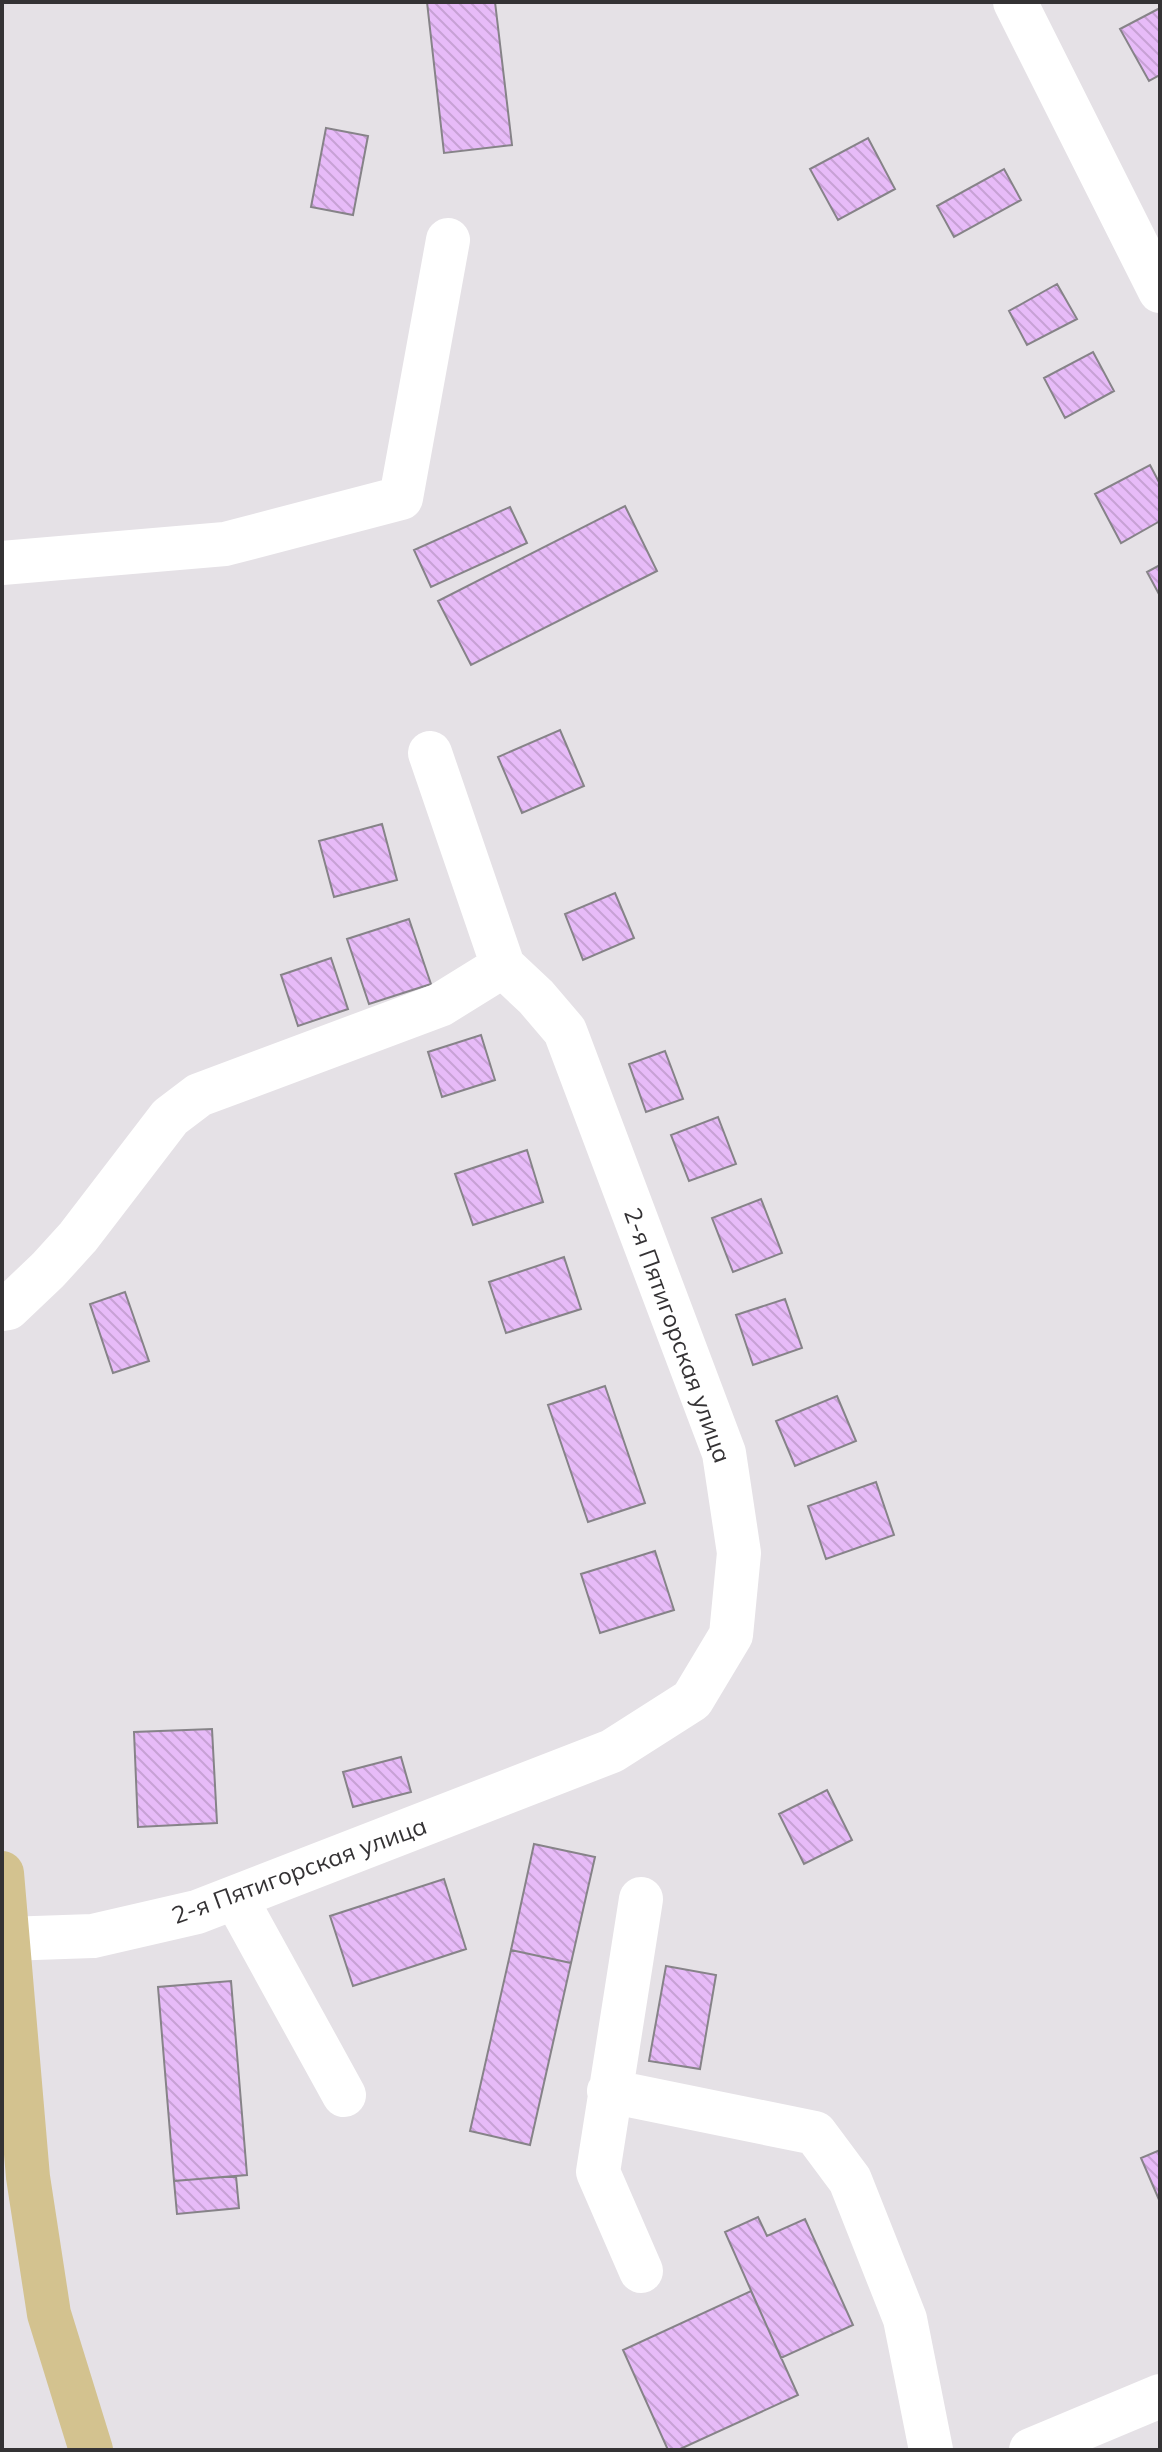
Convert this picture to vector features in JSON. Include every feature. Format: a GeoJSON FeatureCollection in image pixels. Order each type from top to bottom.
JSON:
{"type":"FeatureCollection","features":[{"type":"Feature","properties":{"kind":"main road"},"geometry":{"type":"LineString","coordinates":[[2,1873],[28,2177],[49,2314],[91,2450]]}},
{"type":"Feature","properties":{"kind":"street"},"geometry":{"type":"LineString","coordinates":[[1015,2],[1160,291]]}},
{"type":"Feature","properties":{"kind":"street"},"geometry":{"type":"LineString","coordinates":[[2,563],[225,544],[401,498],[448,240]]}},
{"type":"Feature","properties":{"kind":"street","name":"2-я Пятигорская улица"},"geometry":{"type":"LineString","coordinates":[[6,1939],[93,1936],[197,1912],[612,1751],[692,1700],[731,1635],[739,1553],[724,1453],[565,1031],[536,997],[503,966],[430,753]]}},
{"type":"Feature","properties":{"kind":"street"},"geometry":{"type":"LineString","coordinates":[[2,1309],[8,1308],[48,1270],[78,1237],[170,1117],[199,1095],[440,1005],[503,966]]}},
{"type":"Feature","properties":{"kind":"street"},"geometry":{"type":"LineString","coordinates":[[235,1897],[344,2095]]}},
{"type":"Feature","properties":{"kind":"street"},"geometry":{"type":"LineString","coordinates":[[641,1899],[598,2172],[641,2271]]}},
{"type":"Feature","properties":{"kind":"street"},"geometry":{"type":"LineString","coordinates":[[609,2091],[815,2133],[850,2180],[905,2319],[931,2450]]}},
{"type":"Feature","properties":{"kind":"street"},"geometry":{"type":"LineString","coordinates":[[1031,2450],[1160,2396]]}},
{"type":"Feature","properties":{"kind":"building"},"geometry":{"type":"Polygon","coordinates":[[[427,2],[495,2],[512,145],[444,153],[427,2]]]}},
{"type":"Feature","properties":{"kind":"building"},"geometry":{"type":"Polygon","coordinates":[[[1160,8],[1160,75],[1149,81],[1120,29],[1160,8]]]}},
{"type":"Feature","properties":{"kind":"building"},"geometry":{"type":"Polygon","coordinates":[[[326,128],[368,136],[353,215],[311,207],[326,128]]]}},
{"type":"Feature","properties":{"kind":"building"},"geometry":{"type":"Polygon","coordinates":[[[868,138],[895,189],[838,220],[810,169],[868,138]]]}},
{"type":"Feature","properties":{"kind":"building"},"geometry":{"type":"Polygon","coordinates":[[[1004,169],[1021,200],[954,237],[937,206],[1004,169]]]}},
{"type":"Feature","properties":{"kind":"building"},"geometry":{"type":"Polygon","coordinates":[[[1057,284],[1077,319],[1027,345],[1009,311],[1057,284]]]}},
{"type":"Feature","properties":{"kind":"building"},"geometry":{"type":"Polygon","coordinates":[[[1093,352],[1114,391],[1065,418],[1044,378],[1093,352]]]}},
{"type":"Feature","properties":{"kind":"building"},"geometry":{"type":"Polygon","coordinates":[[[1150,465],[1160,484],[1160,521],[1121,543],[1095,494],[1150,465]]]}},
{"type":"Feature","properties":{"kind":"building"},"geometry":{"type":"Polygon","coordinates":[[[625,506],[657,571],[471,665],[438,601],[625,506]]]}},
{"type":"Feature","properties":{"kind":"building"},"geometry":{"type":"Polygon","coordinates":[[[510,507],[527,543],[431,587],[414,550],[510,507]]]}},
{"type":"Feature","properties":{"kind":"building"},"geometry":{"type":"Polygon","coordinates":[[[1160,565],[1160,596],[1147,572],[1160,565]]]}},
{"type":"Feature","properties":{"kind":"building"},"geometry":{"type":"Polygon","coordinates":[[[560,730],[584,786],[522,813],[498,757],[560,730]]]}},
{"type":"Feature","properties":{"kind":"building"},"geometry":{"type":"Polygon","coordinates":[[[382,824],[397,880],[334,897],[319,841],[382,824]]]}},
{"type":"Feature","properties":{"kind":"building"},"geometry":{"type":"Polygon","coordinates":[[[615,893],[634,938],[583,960],[565,914],[615,893]]]}},
{"type":"Feature","properties":{"kind":"building"},"geometry":{"type":"Polygon","coordinates":[[[409,919],[431,984],[369,1004],[347,939],[409,919]]]}},
{"type":"Feature","properties":{"kind":"building"},"geometry":{"type":"Polygon","coordinates":[[[331,958],[348,1009],[298,1026],[281,975],[331,958]]]}},
{"type":"Feature","properties":{"kind":"building"},"geometry":{"type":"Polygon","coordinates":[[[481,1035],[495,1080],[442,1097],[428,1052],[481,1035]]]}},
{"type":"Feature","properties":{"kind":"building"},"geometry":{"type":"Polygon","coordinates":[[[665,1051],[683,1099],[646,1112],[629,1064],[665,1051]]]}},
{"type":"Feature","properties":{"kind":"building"},"geometry":{"type":"Polygon","coordinates":[[[718,1117],[736,1164],[689,1181],[671,1135],[718,1117]]]}},
{"type":"Feature","properties":{"kind":"building"},"geometry":{"type":"Polygon","coordinates":[[[527,1150],[543,1202],[473,1225],[455,1174],[527,1150]]]}},
{"type":"Feature","properties":{"kind":"building"},"geometry":{"type":"Polygon","coordinates":[[[761,1199],[782,1253],[733,1272],[712,1218],[761,1199]]]}},
{"type":"Feature","properties":{"kind":"building"},"geometry":{"type":"Polygon","coordinates":[[[564,1257],[581,1309],[506,1333],[489,1282],[564,1257]]]}},
{"type":"Feature","properties":{"kind":"building"},"geometry":{"type":"Polygon","coordinates":[[[125,1292],[149,1361],[113,1373],[90,1304],[125,1292]]]}},
{"type":"Feature","properties":{"kind":"building"},"geometry":{"type":"Polygon","coordinates":[[[785,1299],[802,1348],[753,1365],[736,1315],[785,1299]]]}},
{"type":"Feature","properties":{"kind":"building"},"geometry":{"type":"Polygon","coordinates":[[[605,1386],[645,1503],[588,1522],[548,1405],[605,1386]]]}},
{"type":"Feature","properties":{"kind":"building"},"geometry":{"type":"Polygon","coordinates":[[[837,1396],[856,1441],[795,1466],[776,1421],[837,1396]]]}},
{"type":"Feature","properties":{"kind":"building"},"geometry":{"type":"Polygon","coordinates":[[[876,1482],[894,1535],[826,1559],[808,1506],[876,1482]]]}},
{"type":"Feature","properties":{"kind":"building"},"geometry":{"type":"Polygon","coordinates":[[[655,1551],[674,1610],[600,1633],[581,1574],[655,1551]]]}},
{"type":"Feature","properties":{"kind":"building"},"geometry":{"type":"Polygon","coordinates":[[[212,1729],[217,1823],[138,1827],[134,1732],[212,1729]]]}},
{"type":"Feature","properties":{"kind":"building"},"geometry":{"type":"Polygon","coordinates":[[[401,1757],[411,1792],[353,1807],[343,1772],[401,1757]]]}},
{"type":"Feature","properties":{"kind":"building"},"geometry":{"type":"Polygon","coordinates":[[[827,1790],[852,1840],[804,1864],[779,1814],[827,1790]]]}},
{"type":"Feature","properties":{"kind":"building"},"geometry":{"type":"Polygon","coordinates":[[[534,1844],[595,1857],[571,1963],[511,1950],[534,1844]]]}},
{"type":"Feature","properties":{"kind":"building"},"geometry":{"type":"Polygon","coordinates":[[[444,1879],[466,1949],[353,1986],[330,1916],[444,1879]]]}},
{"type":"Feature","properties":{"kind":"building"},"geometry":{"type":"Polygon","coordinates":[[[511,1950],[571,1963],[530,2145],[470,2131],[511,1950]]]}},
{"type":"Feature","properties":{"kind":"building"},"geometry":{"type":"Polygon","coordinates":[[[666,1966],[716,1975],[700,2069],[649,2061],[666,1966]]]}},
{"type":"Feature","properties":{"kind":"building"},"geometry":{"type":"Polygon","coordinates":[[[231,1981],[247,2175],[174,2181],[158,1987],[231,1981]]]}},
{"type":"Feature","properties":{"kind":"building"},"geometry":{"type":"Polygon","coordinates":[[[1160,2150],[1160,2202],[1141,2158],[1160,2150]]]}},
{"type":"Feature","properties":{"kind":"building"},"geometry":{"type":"Polygon","coordinates":[[[236,2176],[239,2208],[177,2214],[174,2181],[236,2176]]]}},
{"type":"Feature","properties":{"kind":"building"},"geometry":{"type":"Polygon","coordinates":[[[758,2217],[767,2236],[805,2219],[853,2325],[781,2358],[725,2232],[758,2217]]]}},
{"type":"Feature","properties":{"kind":"building"},"geometry":{"type":"Polygon","coordinates":[[[751,2291],[798,2395],[678,2450],[668,2450],[623,2350],[751,2291]]]}}]}
